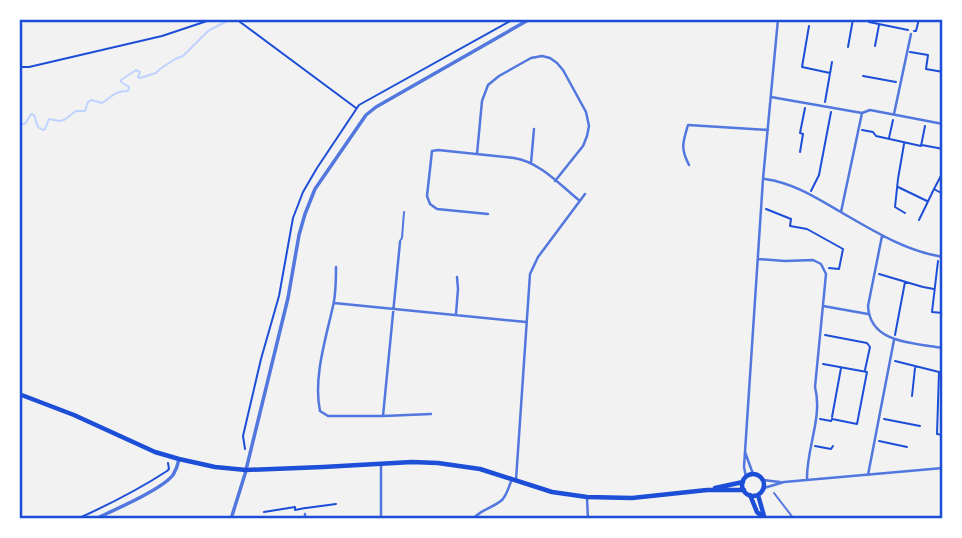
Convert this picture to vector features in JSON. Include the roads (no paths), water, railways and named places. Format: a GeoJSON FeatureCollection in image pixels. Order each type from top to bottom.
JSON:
{"type":"FeatureCollection","features":[{"type":"Feature","properties":{"kind":"main road"},"geometry":{"type":"LineString","coordinates":[[19,394],[74,415],[143,447],[215,467],[246,470],[412,462],[459,465],[552,492],[587,497],[632,498],[707,490],[744,490],[750,495],[757,512],[764,518]]}},
{"type":"Feature","properties":{"kind":"main road"},"geometry":{"type":"LineString","coordinates":[[707,490],[753,474],[763,480],[764,488],[758,495],[750,495]]}},
{"type":"Feature","properties":{"kind":"main road"},"geometry":{"type":"LineString","coordinates":[[744,479],[744,490]]}},
{"type":"Feature","properties":{"kind":"main road"},"geometry":{"type":"LineString","coordinates":[[758,495],[764,518]]}},
{"type":"Feature","properties":{"kind":"street"},"geometry":{"type":"LineString","coordinates":[[231,519],[246,470],[288,298],[299,235],[315,189],[366,115],[376,107],[530,19]]}},
{"type":"Feature","properties":{"kind":"street"},"geometry":{"type":"LineString","coordinates":[[744,479],[763,179],[778,19]]}},
{"type":"Feature","properties":{"kind":"street"},"geometry":{"type":"LineString","coordinates":[[894,114],[906,51],[913,33]]}},
{"type":"Feature","properties":{"kind":"street"},"geometry":{"type":"LineString","coordinates":[[477,154],[482,101],[488,85],[531,58],[550,58],[563,70],[589,121],[586,141],[555,181]]}},
{"type":"Feature","properties":{"kind":"street"},"geometry":{"type":"LineString","coordinates":[[771,97],[862,113],[870,110],[943,124]]}},
{"type":"Feature","properties":{"kind":"street"},"geometry":{"type":"LineString","coordinates":[[841,212],[862,113]]}},
{"type":"Feature","properties":{"kind":"street"},"geometry":{"type":"LineString","coordinates":[[689,165],[683,154],[688,125],[768,130]]}},
{"type":"Feature","properties":{"kind":"street"},"geometry":{"type":"LineString","coordinates":[[531,163],[534,129]]}},
{"type":"Feature","properties":{"kind":"street"},"geometry":{"type":"LineString","coordinates":[[488,214],[437,209],[430,204],[427,196],[432,152],[438,150],[514,158],[531,163],[580,201]]}},
{"type":"Feature","properties":{"kind":"street"},"geometry":{"type":"LineString","coordinates":[[763,179],[810,193],[882,236],[912,250],[941,257]]}},
{"type":"Feature","properties":{"kind":"street"},"geometry":{"type":"LineString","coordinates":[[473,519],[481,511],[500,501],[514,480],[529,278],[533,265],[585,194]]}},
{"type":"Feature","properties":{"kind":"street"},"geometry":{"type":"LineString","coordinates":[[882,236],[868,306],[872,323],[880,332],[895,340],[943,348]]}},
{"type":"Feature","properties":{"kind":"street"},"geometry":{"type":"LineString","coordinates":[[383,416],[400,242]]}},
{"type":"Feature","properties":{"kind":"street"},"geometry":{"type":"LineString","coordinates":[[758,259],[813,260],[824,269],[826,278],[815,387],[818,398],[806,466],[807,480]]}},
{"type":"Feature","properties":{"kind":"street"},"geometry":{"type":"LineString","coordinates":[[337,267],[334,303],[321,359],[320,411],[328,416],[431,414]]}},
{"type":"Feature","properties":{"kind":"street"},"geometry":{"type":"LineString","coordinates":[[456,314],[457,277]]}},
{"type":"Feature","properties":{"kind":"street"},"geometry":{"type":"LineString","coordinates":[[334,303],[526,322]]}},
{"type":"Feature","properties":{"kind":"street"},"geometry":{"type":"LineString","coordinates":[[823,306],[869,314]]}},
{"type":"Feature","properties":{"kind":"street"},"geometry":{"type":"LineString","coordinates":[[868,475],[895,340]]}},
{"type":"Feature","properties":{"kind":"street"},"geometry":{"type":"LineString","coordinates":[[745,453],[753,474]]}},
{"type":"Feature","properties":{"kind":"street"},"geometry":{"type":"LineString","coordinates":[[95,519],[166,482],[175,472],[179,459]]}},
{"type":"Feature","properties":{"kind":"street"},"geometry":{"type":"LineString","coordinates":[[381,519],[382,464]]}},
{"type":"Feature","properties":{"kind":"street"},"geometry":{"type":"LineString","coordinates":[[763,480],[784,482],[943,468]]}},
{"type":"Feature","properties":{"kind":"street"},"geometry":{"type":"LineString","coordinates":[[764,488],[784,482]]}},
{"type":"Feature","properties":{"kind":"street"},"geometry":{"type":"LineString","coordinates":[[587,497],[588,519]]}},
{"type":"Feature","properties":{"kind":"street"},"geometry":{"type":"LineString","coordinates":[[305,514],[305,519]]}},
{"type":"Feature","properties":{"kind":"lane"},"geometry":{"type":"LineString","coordinates":[[400,242],[404,212]]}},
{"type":"Feature","properties":{"kind":"lane"},"geometry":{"type":"LineString","coordinates":[[774,494],[794,519]]}},
{"type":"Feature","properties":{"kind":"waterway"},"geometry":{"type":"LineString","coordinates":[[19,122],[25,124],[31,114],[34,115],[38,127],[43,130],[49,119],[64,120],[76,111],[85,111],[91,100],[102,103],[117,93],[128,91],[129,87],[121,80],[136,70],[140,72],[140,78],[156,73],[183,56],[208,31],[229,20]]}}]}
